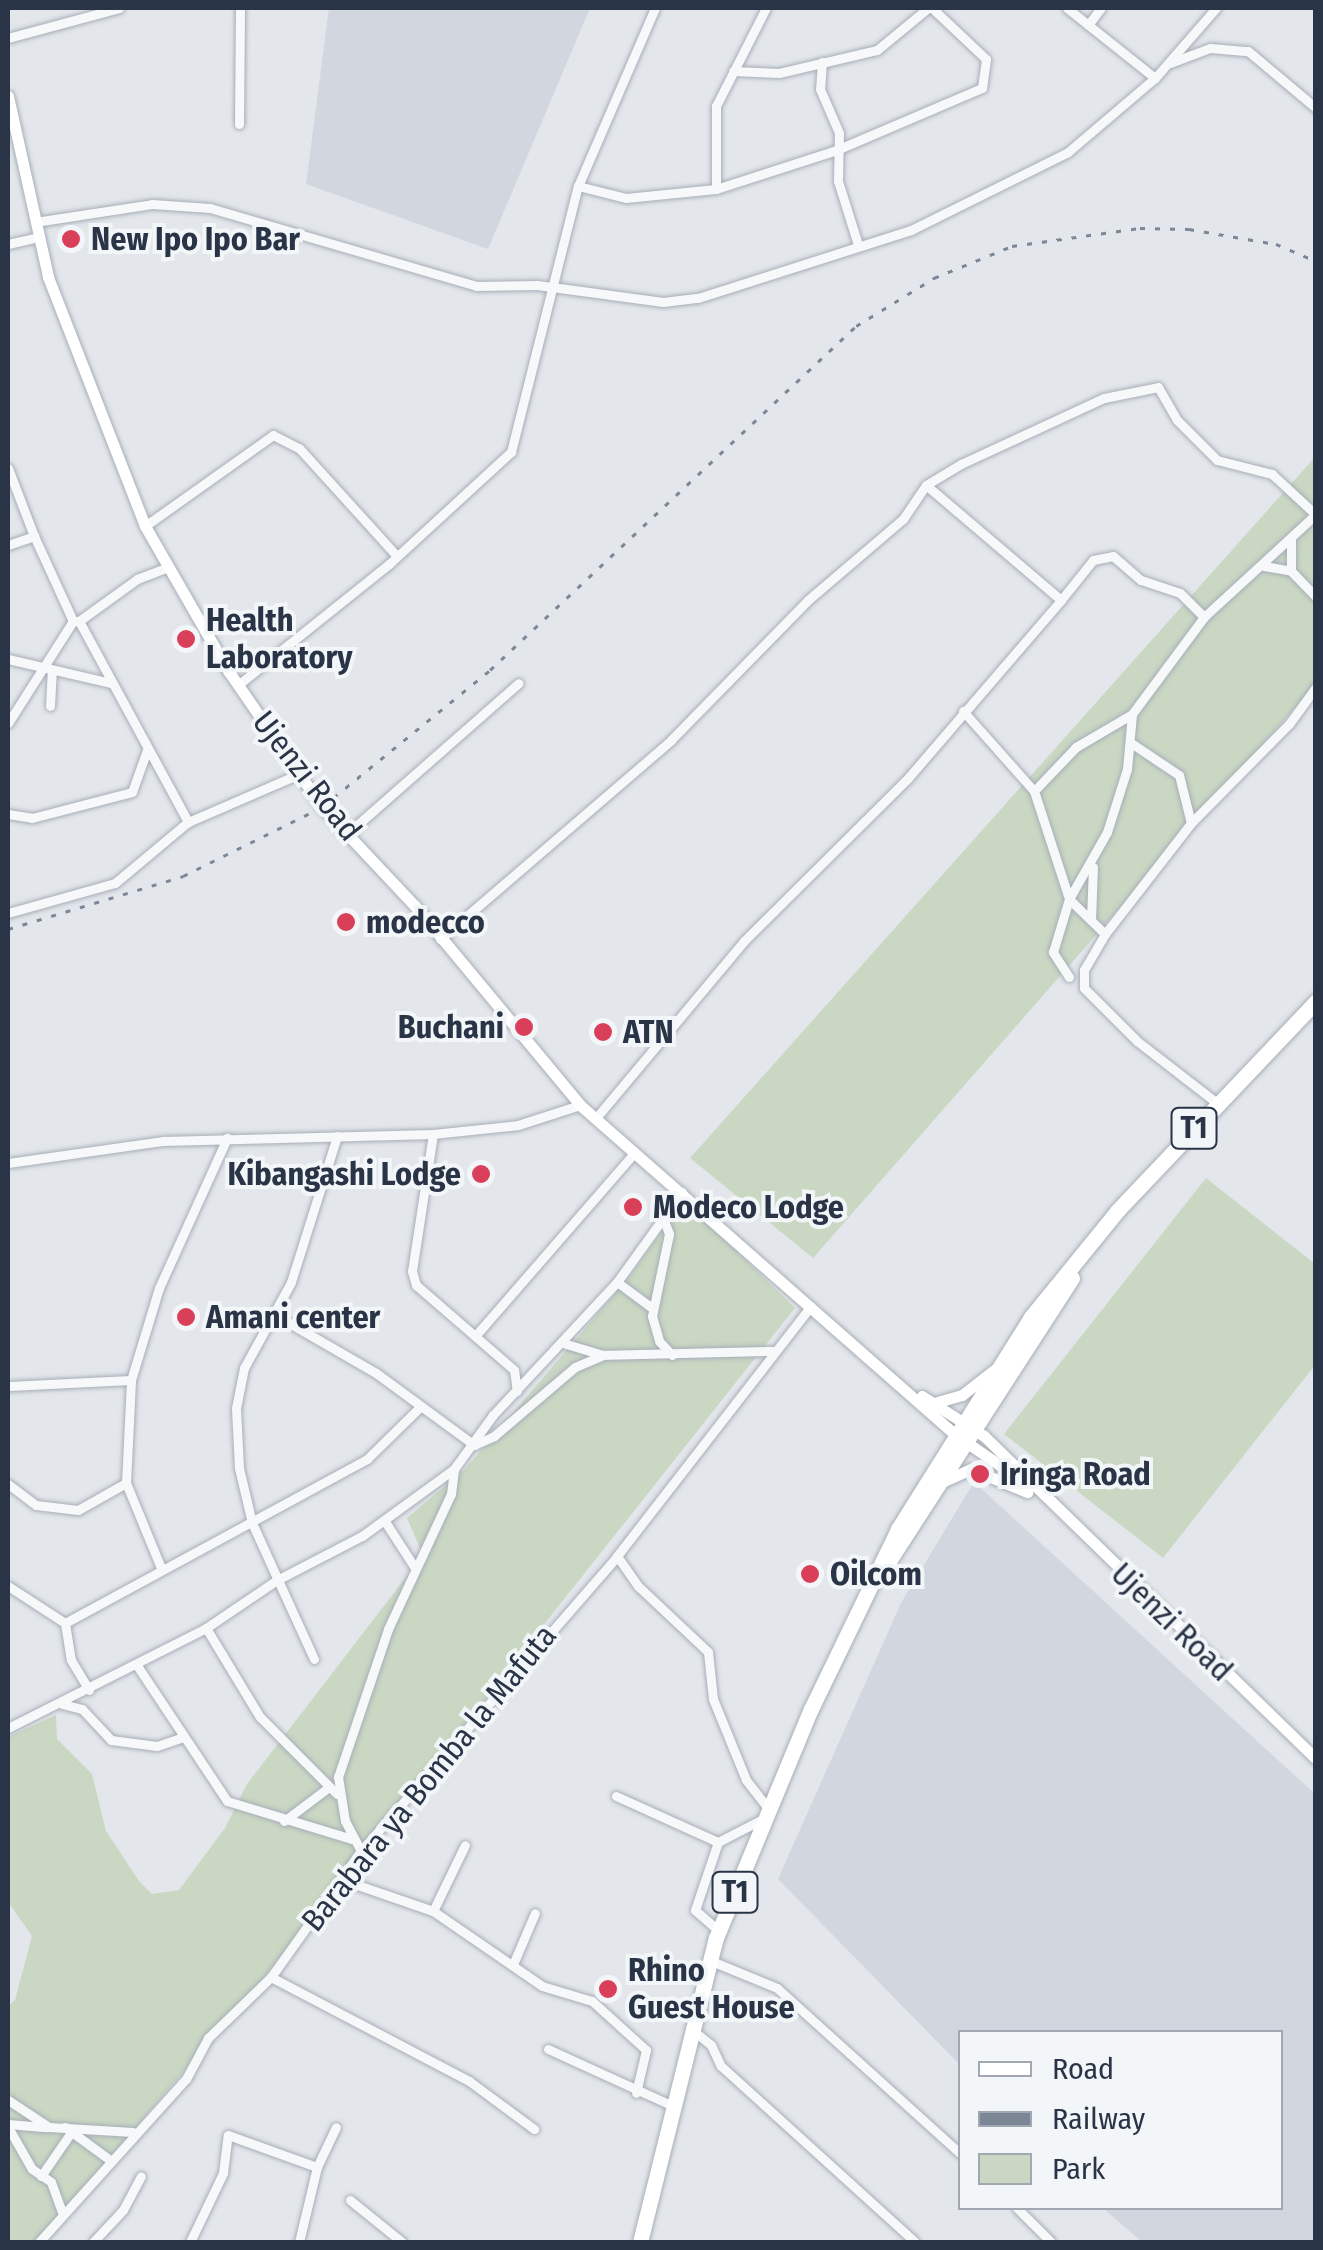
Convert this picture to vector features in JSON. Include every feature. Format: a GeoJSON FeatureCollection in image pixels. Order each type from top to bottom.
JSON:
{"type":"FeatureCollection","features":[{"type":"Feature","properties":{"kind":"highway","name":"T1"},"geometry":{"type":"LineString","coordinates":[[888,1562],[898,1529],[1116,1210],[1316,1001]]}},
{"type":"Feature","properties":{"kind":"highway","name":"T1"},"geometry":{"type":"LineString","coordinates":[[640,2242],[708,1960],[766,1813],[888,1562],[938,1486],[997,1368],[1080,1261]]}},
{"type":"Feature","properties":{"kind":"street"},"geometry":{"type":"LineString","coordinates":[[8,38],[119,8]]}},
{"type":"Feature","properties":{"kind":"street"},"geometry":{"type":"LineString","coordinates":[[239,124],[240,8]]}},
{"type":"Feature","properties":{"kind":"street"},"geometry":{"type":"LineString","coordinates":[[238,685],[396,556],[511,452],[556,287],[578,186],[655,8]]}},
{"type":"Feature","properties":{"kind":"street"},"geometry":{"type":"LineString","coordinates":[[716,189],[716,106],[766,8]]}},
{"type":"Feature","properties":{"kind":"street"},"geometry":{"type":"LineString","coordinates":[[578,186],[626,198],[716,189],[834,151],[982,88],[986,60],[930,8],[877,50],[779,73],[734,71]]}},
{"type":"Feature","properties":{"kind":"street"},"geometry":{"type":"LineString","coordinates":[[1067,8],[1154,78]]}},
{"type":"Feature","properties":{"kind":"street"},"geometry":{"type":"LineString","coordinates":[[1088,24],[1101,8]]}},
{"type":"Feature","properties":{"kind":"street"},"geometry":{"type":"LineString","coordinates":[[36,222],[152,204],[210,208],[476,286],[556,287],[663,302],[698,298],[911,230],[1068,152],[1154,78],[1216,8]]}},
{"type":"Feature","properties":{"kind":"street"},"geometry":{"type":"LineString","coordinates":[[1167,64],[1210,48],[1248,51],[1316,108]]}},
{"type":"Feature","properties":{"kind":"street"},"geometry":{"type":"LineString","coordinates":[[822,62],[820,89],[835,122],[834,151],[858,245]]}},
{"type":"Feature","properties":{"kind":"street","name":"Ujenzi Road"},"geometry":{"type":"LineString","coordinates":[[8,96],[38,237],[145,526],[165,568],[238,685],[348,833],[580,1105],[910,1389],[1030,1486],[1316,1758]]}},
{"type":"Feature","properties":{"kind":"street"},"geometry":{"type":"LineString","coordinates":[[835,122],[862,139]]}},
{"type":"Feature","properties":{"kind":"street"},"geometry":{"type":"LineString","coordinates":[[8,244],[38,237]]}},
{"type":"Feature","properties":{"kind":"street"},"geometry":{"type":"LineString","coordinates":[[440,938],[671,740],[808,600],[903,519],[926,485],[1104,398],[1158,387],[1177,420],[1217,460],[1272,474],[1315,514],[1264,566],[1204,617],[1132,714],[1076,747],[1034,791]]}},
{"type":"Feature","properties":{"kind":"street"},"geometry":{"type":"LineString","coordinates":[[145,526],[273,434],[300,448],[396,556]]}},
{"type":"Feature","properties":{"kind":"street"},"geometry":{"type":"LineString","coordinates":[[8,468],[34,536],[76,621],[188,822]]}},
{"type":"Feature","properties":{"kind":"street"},"geometry":{"type":"LineString","coordinates":[[926,485],[1061,600]]}},
{"type":"Feature","properties":{"kind":"street"},"geometry":{"type":"LineString","coordinates":[[8,545],[34,536]]}},
{"type":"Feature","properties":{"kind":"street"},"geometry":{"type":"LineString","coordinates":[[1291,571],[1292,538]]}},
{"type":"Feature","properties":{"kind":"street"},"geometry":{"type":"LineString","coordinates":[[596,1118],[744,941],[908,778],[1093,560],[1114,556],[1141,580],[1180,593],[1204,617]]}},
{"type":"Feature","properties":{"kind":"street"},"geometry":{"type":"LineString","coordinates":[[1264,566],[1291,571],[1316,596]]}},
{"type":"Feature","properties":{"kind":"street"},"geometry":{"type":"LineString","coordinates":[[8,723],[39,668],[76,621],[137,579],[165,568]]}},
{"type":"Feature","properties":{"kind":"street"},"geometry":{"type":"LineString","coordinates":[[8,659],[110,684]]}},
{"type":"Feature","properties":{"kind":"street"},"geometry":{"type":"LineString","coordinates":[[50,706],[52,670]]}},
{"type":"Feature","properties":{"kind":"street"},"geometry":{"type":"LineString","coordinates":[[348,833],[519,683]]}},
{"type":"Feature","properties":{"kind":"street"},"geometry":{"type":"LineString","coordinates":[[1217,1103],[1137,1041],[1084,988],[1084,970],[1105,934],[1191,823],[1289,724],[1316,687]]}},
{"type":"Feature","properties":{"kind":"street"},"geometry":{"type":"LineString","coordinates":[[963,711],[1034,791],[1070,899],[1105,934]]}},
{"type":"Feature","properties":{"kind":"street"},"geometry":{"type":"LineString","coordinates":[[1090,918],[1094,863],[1132,742],[1132,714]]}},
{"type":"Feature","properties":{"kind":"street"},"geometry":{"type":"LineString","coordinates":[[1132,742],[1180,775],[1191,823]]}},
{"type":"Feature","properties":{"kind":"street"},"geometry":{"type":"LineString","coordinates":[[8,814],[32,818],[132,792],[146,750]]}},
{"type":"Feature","properties":{"kind":"street"},"geometry":{"type":"LineString","coordinates":[[8,913],[115,883],[188,822],[301,773]]}},
{"type":"Feature","properties":{"kind":"street"},"geometry":{"type":"LineString","coordinates":[[1069,978],[1052,952],[1070,899],[1094,863]]}},
{"type":"Feature","properties":{"kind":"street"},"geometry":{"type":"LineString","coordinates":[[8,1164],[163,1140],[433,1134],[518,1125],[580,1105]]}},
{"type":"Feature","properties":{"kind":"street"},"geometry":{"type":"LineString","coordinates":[[433,1134],[412,1272],[416,1285],[514,1370],[534,1374]]}},
{"type":"Feature","properties":{"kind":"street"},"geometry":{"type":"LineString","coordinates":[[314,1659],[252,1523],[239,1468],[236,1408],[244,1368],[291,1282],[337,1136]]}},
{"type":"Feature","properties":{"kind":"street"},"geometry":{"type":"LineString","coordinates":[[161,1568],[126,1483],[131,1380],[159,1288],[227,1138]]}},
{"type":"Feature","properties":{"kind":"street"},"geometry":{"type":"LineString","coordinates":[[476,1335],[634,1152]]}},
{"type":"Feature","properties":{"kind":"street"},"geometry":{"type":"LineString","coordinates":[[8,1728],[138,1667],[206,1628],[277,1580],[384,1520],[454,1469],[517,1390],[616,1282],[682,1192]]}},
{"type":"Feature","properties":{"kind":"street"},"geometry":{"type":"LineString","coordinates":[[663,1218],[667,1253],[652,1308],[659,1341],[672,1355]]}},
{"type":"Feature","properties":{"kind":"street"},"geometry":{"type":"LineString","coordinates":[[616,1282],[652,1308]]}},
{"type":"Feature","properties":{"kind":"street","name":"Barabara ya Bomba la Mafuta"},"geometry":{"type":"LineString","coordinates":[[39,2242],[133,2132],[186,2079],[208,2038],[272,1977],[361,1851],[616,1556],[772,1351],[812,1305]]}},
{"type":"Feature","properties":{"kind":"street"},"geometry":{"type":"LineString","coordinates":[[272,1313],[376,1373],[474,1445]]}},
{"type":"Feature","properties":{"kind":"street"},"geometry":{"type":"LineString","coordinates":[[562,1343],[603,1354],[772,1351]]}},
{"type":"Feature","properties":{"kind":"street"},"geometry":{"type":"LineString","coordinates":[[474,1445],[494,1436],[575,1367],[603,1354]]}},
{"type":"Feature","properties":{"kind":"street"},"geometry":{"type":"LineString","coordinates":[[934,1403],[962,1395],[997,1368]]}},
{"type":"Feature","properties":{"kind":"street"},"geometry":{"type":"LineString","coordinates":[[514,1370],[517,1390]]}},
{"type":"Feature","properties":{"kind":"street"},"geometry":{"type":"LineString","coordinates":[[8,1386],[131,1380]]}},
{"type":"Feature","properties":{"kind":"street","name":"Ujenzi Road"},"geometry":{"type":"LineString","coordinates":[[910,1389],[934,1403],[964,1432]]}},
{"type":"Feature","properties":{"kind":"street"},"geometry":{"type":"LineString","coordinates":[[65,1623],[366,1459],[420,1408]]}},
{"type":"Feature","properties":{"kind":"street"},"geometry":{"type":"LineString","coordinates":[[281,1822],[304,1812],[333,1790],[374,1667],[451,1494],[454,1469]]}},
{"type":"Feature","properties":{"kind":"street"},"geometry":{"type":"LineString","coordinates":[[938,1486],[972,1469],[1048,1504]]}},
{"type":"Feature","properties":{"kind":"street"},"geometry":{"type":"LineString","coordinates":[[8,1484],[36,1506],[78,1510],[126,1483]]}},
{"type":"Feature","properties":{"kind":"street"},"geometry":{"type":"LineString","coordinates":[[384,1520],[415,1568]]}},
{"type":"Feature","properties":{"kind":"street"},"geometry":{"type":"LineString","coordinates":[[616,1556],[645,1594],[708,1652],[713,1698],[746,1780],[766,1813],[718,1842],[695,1910],[718,1931]]}},
{"type":"Feature","properties":{"kind":"street"},"geometry":{"type":"LineString","coordinates":[[8,1586],[65,1623],[71,1660],[88,1690]]}},
{"type":"Feature","properties":{"kind":"street"},"geometry":{"type":"LineString","coordinates":[[206,1628],[260,1717],[333,1790],[352,1839],[361,1851]]}},
{"type":"Feature","properties":{"kind":"street"},"geometry":{"type":"LineString","coordinates":[[138,1667],[227,1800],[281,1822],[352,1839]]}},
{"type":"Feature","properties":{"kind":"street"},"geometry":{"type":"LineString","coordinates":[[61,1704],[82,1709],[111,1740],[158,1746],[183,1737]]}},
{"type":"Feature","properties":{"kind":"street"},"geometry":{"type":"LineString","coordinates":[[616,1796],[648,1816],[718,1842]]}},
{"type":"Feature","properties":{"kind":"street"},"geometry":{"type":"LineString","coordinates":[[434,1911],[465,1845]]}},
{"type":"Feature","properties":{"kind":"street"},"geometry":{"type":"LineString","coordinates":[[340,1879],[434,1911],[514,1962],[542,1986],[592,2001],[646,2050],[636,2093]]}},
{"type":"Feature","properties":{"kind":"street"},"geometry":{"type":"LineString","coordinates":[[514,1962],[536,1913]]}},
{"type":"Feature","properties":{"kind":"street"},"geometry":{"type":"LineString","coordinates":[[708,1960],[777,1988],[958,2152]]}},
{"type":"Feature","properties":{"kind":"street"},"geometry":{"type":"LineString","coordinates":[[272,1977],[469,2081],[534,2128]]}},
{"type":"Feature","properties":{"kind":"street"},"geometry":{"type":"LineString","coordinates":[[690,2028],[711,2045],[721,2066],[914,2242]]}},
{"type":"Feature","properties":{"kind":"street"},"geometry":{"type":"LineString","coordinates":[[548,2049],[636,2093],[671,2104]]}},
{"type":"Feature","properties":{"kind":"street"},"geometry":{"type":"LineString","coordinates":[[8,2100],[49,2127]]}},
{"type":"Feature","properties":{"kind":"street"},"geometry":{"type":"LineString","coordinates":[[8,2126],[133,2132]]}},
{"type":"Feature","properties":{"kind":"street"},"geometry":{"type":"LineString","coordinates":[[8,2126],[62,2212]]}},
{"type":"Feature","properties":{"kind":"street"},"geometry":{"type":"LineString","coordinates":[[299,2242],[317,2167],[336,2127]]}},
{"type":"Feature","properties":{"kind":"street"},"geometry":{"type":"LineString","coordinates":[[42,2176],[68,2130]]}},
{"type":"Feature","properties":{"kind":"street"},"geometry":{"type":"LineString","coordinates":[[68,2130],[110,2160]]}},
{"type":"Feature","properties":{"kind":"street"},"geometry":{"type":"LineString","coordinates":[[190,2242],[222,2172],[228,2135],[317,2167]]}},
{"type":"Feature","properties":{"kind":"street"},"geometry":{"type":"LineString","coordinates":[[93,2242],[123,2210],[142,2176]]}},
{"type":"Feature","properties":{"kind":"street"},"geometry":{"type":"LineString","coordinates":[[350,2200],[402,2242]]}},
{"type":"Feature","properties":{"kind":"street"},"geometry":{"type":"LineString","coordinates":[[1018,2210],[1048,2242]]}},
{"type":"Feature","properties":{"kind":"shaded area"},"geometry":{"type":"Polygon","coordinates":[[[329,8],[590,8],[488,249],[306,184],[329,8]]]}},
{"type":"Feature","properties":{"kind":"shaded area"},"geometry":{"type":"Polygon","coordinates":[[[974,1482],[1315,1794],[1315,2242],[1142,2242],[1105,2210],[1283,2210],[1283,2030],[958,2030],[958,2063],[778,1879],[901,1603],[974,1482]]]}},
{"type":"Feature","properties":{"kind":"green space"},"geometry":{"type":"Polygon","coordinates":[[[1315,457],[1315,685],[813,1258],[690,1158],[1315,457]]]}},
{"type":"Feature","properties":{"kind":"green space"},"geometry":{"type":"Polygon","coordinates":[[[1206,1178],[1315,1264],[1315,1365],[1163,1558],[1004,1434],[1206,1178]]]}},
{"type":"Feature","properties":{"kind":"green space"},"geometry":{"type":"Polygon","coordinates":[[[684,1200],[795,1308],[266,1975],[38,2242],[8,2242],[8,2006],[15,2000],[32,1936],[8,1902],[8,1737],[56,1715],[57,1739],[92,1774],[106,1831],[139,1881],[152,1894],[179,1890],[225,1828],[247,1784],[423,1555],[407,1518],[465,1469],[630,1276],[684,1200]]]}},
{"type":"Feature","properties":{"kind":"railway"},"geometry":{"type":"LineString","coordinates":[[8,929],[183,876],[322,807],[490,670],[856,326],[934,278],[1012,246],[1140,228],[1189,229],[1276,244],[1316,261]]}},
{"type":"Feature","properties":{"kind":"place","name":"New Ipo Ipo Bar"},"geometry":{"type":"Point","coordinates":[71,239]}},
{"type":"Feature","properties":{"kind":"place","name":"Health Laboratory"},"geometry":{"type":"Point","coordinates":[186,639]}},
{"type":"Feature","properties":{"kind":"place","name":"modecco"},"geometry":{"type":"Point","coordinates":[346,922]}},
{"type":"Feature","properties":{"kind":"place","name":"Buchani"},"geometry":{"type":"Point","coordinates":[524,1027]}},
{"type":"Feature","properties":{"kind":"place","name":"ATN"},"geometry":{"type":"Point","coordinates":[603,1032]}},
{"type":"Feature","properties":{"kind":"place","name":"Kibangashi Lodge"},"geometry":{"type":"Point","coordinates":[481,1174]}},
{"type":"Feature","properties":{"kind":"place","name":"Modeco Lodge"},"geometry":{"type":"Point","coordinates":[633,1207]}},
{"type":"Feature","properties":{"kind":"place","name":"Amani center"},"geometry":{"type":"Point","coordinates":[186,1317]}},
{"type":"Feature","properties":{"kind":"place","name":"Iringa Road"},"geometry":{"type":"Point","coordinates":[980,1474]}},
{"type":"Feature","properties":{"kind":"place","name":"Oilcom"},"geometry":{"type":"Point","coordinates":[810,1574]}},
{"type":"Feature","properties":{"kind":"place","name":"Rhino Guest House"},"geometry":{"type":"Point","coordinates":[608,1989]}}]}
